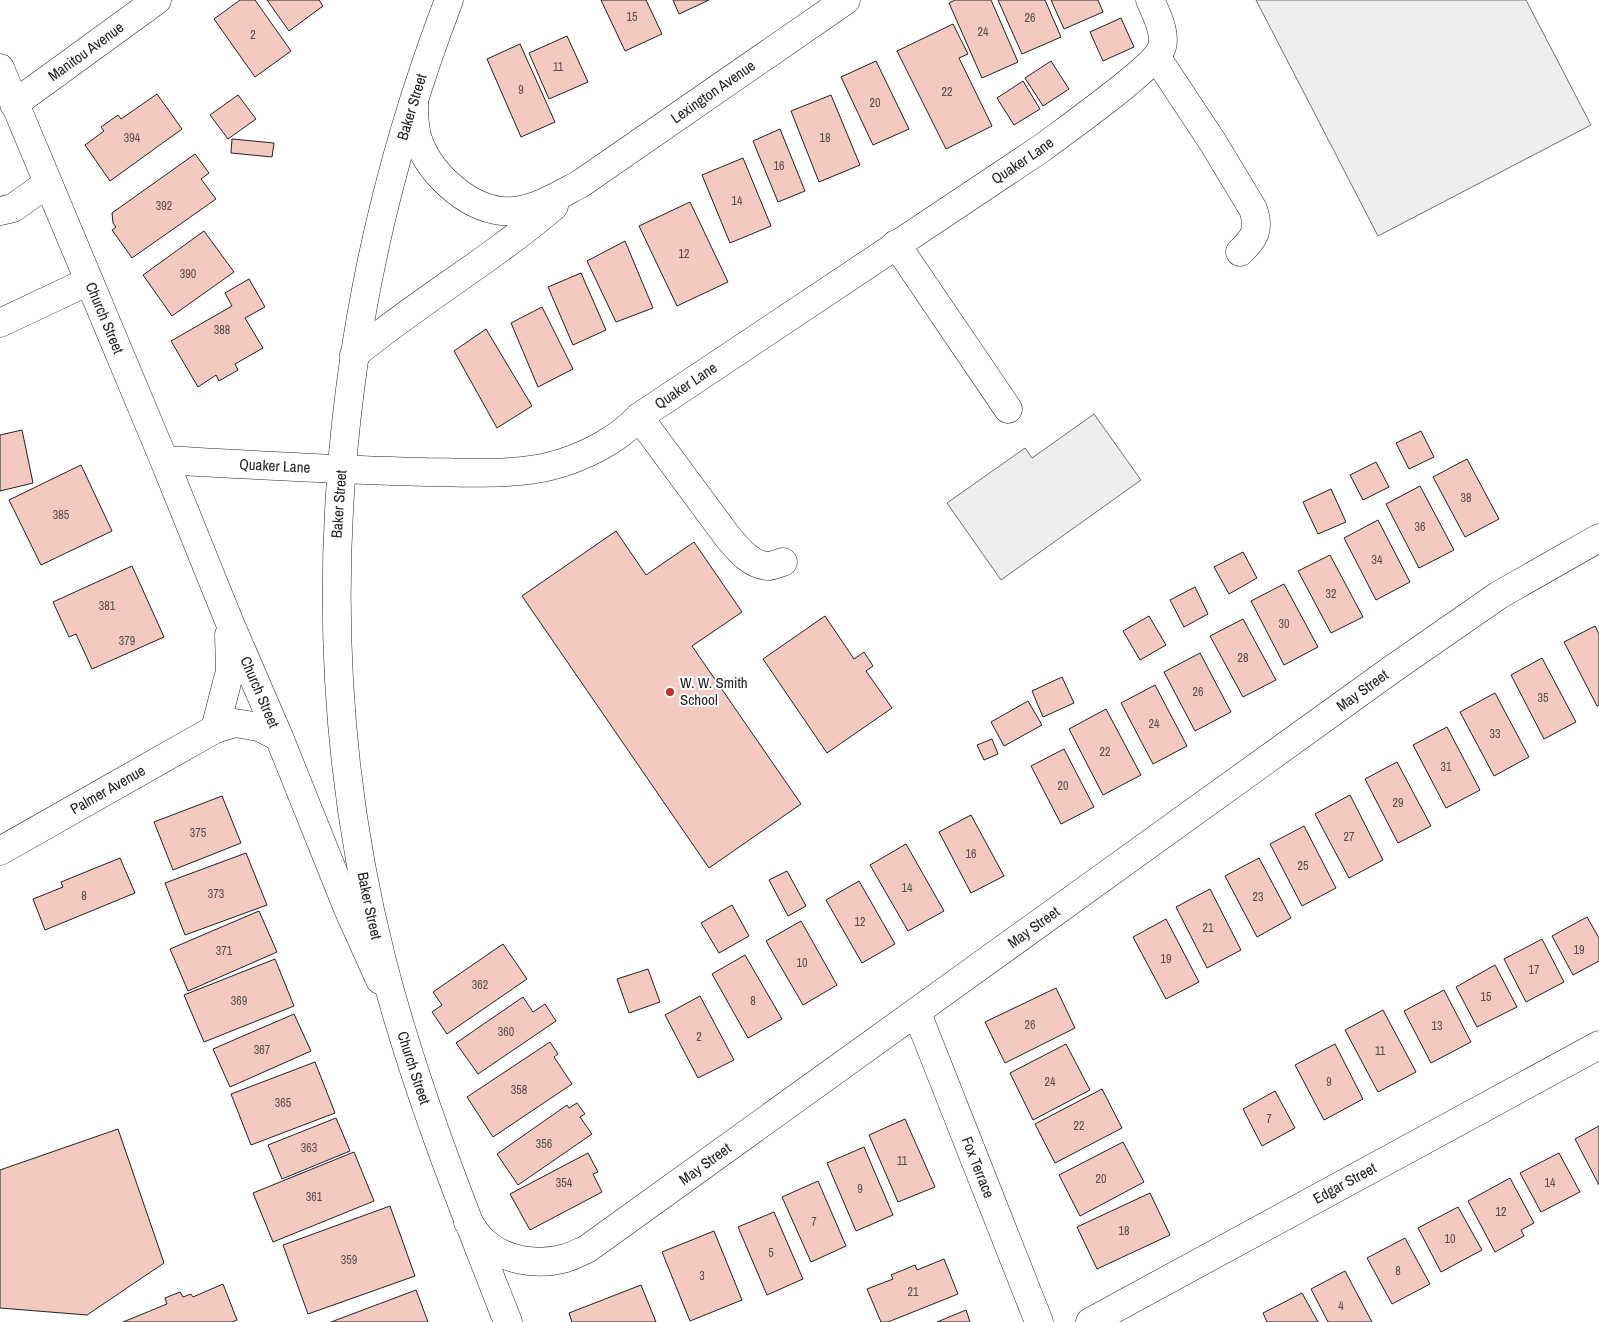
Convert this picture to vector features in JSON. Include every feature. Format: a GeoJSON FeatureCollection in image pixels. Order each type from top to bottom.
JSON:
{"type":"FeatureCollection","features":[{"type":"Feature","properties":{"kind":"main road","name":"Manitou Avenue"},"geometry":{"type":"LineString","coordinates":[[14,104],[157,0]]}},
{"type":"Feature","properties":{"kind":"main road","name":"Baker Street"},"geometry":{"type":"LineString","coordinates":[[397,1016],[381,957],[366,889],[357,841],[343,737],[337,606],[337,542],[341,469],[354,355],[366,287],[395,164],[414,98],[448,0]]}},
{"type":"Feature","properties":{"kind":"main road","name":"Lexington Avenue"},"geometry":{"type":"LineString","coordinates":[[354,355],[404,316],[511,240],[580,184],[846,0]]}},
{"type":"Feature","properties":{"kind":"main road"},"geometry":{"type":"LineString","coordinates":[[1150,0],[1163,35],[1162,48],[1157,58],[1212,140],[1257,221],[1255,232],[1250,242],[1240,252]]}},
{"type":"Feature","properties":{"kind":"main road","name":"Quaker Lane"},"geometry":{"type":"LineString","coordinates":[[164,460],[341,469],[501,473],[551,466],[596,450],[628,429],[639,417],[1042,148],[1157,58]]}},
{"type":"Feature","properties":{"kind":"main road","name":"Church Street"},"geometry":{"type":"LineString","coordinates":[[0,68],[164,460],[348,909],[397,1016],[414,1074],[468,1222],[508,1322]]}},
{"type":"Feature","properties":{"kind":"main road","name":"Lexington Avenue"},"geometry":{"type":"LineString","coordinates":[[414,98],[414,118],[418,138],[425,154],[437,172],[449,184],[481,206],[503,212],[523,210],[545,202],[580,184]]}},
{"type":"Feature","properties":{"kind":"main road"},"geometry":{"type":"LineString","coordinates":[[0,211],[13,208],[48,183]]}},
{"type":"Feature","properties":{"kind":"main road"},"geometry":{"type":"LineString","coordinates":[[896,244],[1008,409]]}},
{"type":"Feature","properties":{"kind":"main road"},"geometry":{"type":"LineString","coordinates":[[0,323],[89,281]]}},
{"type":"Feature","properties":{"kind":"main road"},"geometry":{"type":"LineString","coordinates":[[639,417],[716,522],[739,550],[753,562],[769,566],[783,562]]}},
{"type":"Feature","properties":{"kind":"main road","name":"May Street"},"geometry":{"type":"LineString","coordinates":[[468,1222],[482,1241],[502,1255],[527,1261],[544,1262],[566,1258],[587,1249],[1391,670],[1491,600],[1599,538]]}},
{"type":"Feature","properties":{"kind":"main road"},"geometry":{"type":"LineString","coordinates":[[215,729],[230,671],[229,621]]}},
{"type":"Feature","properties":{"kind":"main road","name":"Palmer Avenue"},"geometry":{"type":"LineString","coordinates":[[0,851],[215,729],[235,723],[259,727],[278,737]]}},
{"type":"Feature","properties":{"kind":"main road","name":"Fox Terrace"},"geometry":{"type":"LineString","coordinates":[[917,1013],[1039,1322]]}},
{"type":"Feature","properties":{"kind":"main road","name":"Edgar Street"},"geometry":{"type":"LineString","coordinates":[[1090,1322],[1599,1044]]}},
{"type":"Feature","properties":{"kind":"shaded area"},"geometry":{"type":"Polygon","coordinates":[[[1256,0],[1526,0],[1591,125],[1378,236],[1256,0]]]}},
{"type":"Feature","properties":{"kind":"shaded area"},"geometry":{"type":"Polygon","coordinates":[[[1094,414],[1141,480],[1001,580],[947,503],[1025,448],[1032,458],[1094,414]]]}},
{"type":"Feature","properties":{"kind":"building"},"geometry":{"type":"Polygon","coordinates":[[[240,0],[255,0],[291,51],[255,77],[214,19],[240,0]]]}},
{"type":"Feature","properties":{"kind":"building"},"geometry":{"type":"Polygon","coordinates":[[[267,0],[319,0],[323,6],[289,31],[267,0]]]}},
{"type":"Feature","properties":{"kind":"building"},"geometry":{"type":"Polygon","coordinates":[[[601,0],[646,0],[662,34],[625,51],[601,0]]]}},
{"type":"Feature","properties":{"kind":"building"},"geometry":{"type":"Polygon","coordinates":[[[673,0],[709,0],[679,14],[673,0]]]}},
{"type":"Feature","properties":{"kind":"building"},"geometry":{"type":"Polygon","coordinates":[[[955,0],[991,0],[1018,62],[982,78],[949,3],[955,0]]]}},
{"type":"Feature","properties":{"kind":"building"},"geometry":{"type":"Polygon","coordinates":[[[998,0],[1045,0],[1061,37],[1022,54],[998,0]]]}},
{"type":"Feature","properties":{"kind":"building"},"geometry":{"type":"Polygon","coordinates":[[[1051,0],[1098,0],[1103,12],[1064,29],[1051,0]]]}},
{"type":"Feature","properties":{"kind":"building"},"geometry":{"type":"Polygon","coordinates":[[[1121,18],[1134,47],[1103,61],[1090,32],[1121,18]]]}},
{"type":"Feature","properties":{"kind":"building"},"geometry":{"type":"Polygon","coordinates":[[[953,24],[968,54],[959,58],[992,126],[946,149],[897,51],[953,24]]]}},
{"type":"Feature","properties":{"kind":"building"},"geometry":{"type":"Polygon","coordinates":[[[567,36],[588,82],[549,99],[529,53],[567,36]]]}},
{"type":"Feature","properties":{"kind":"building"},"geometry":{"type":"Polygon","coordinates":[[[520,44],[555,122],[521,137],[487,59],[520,44]]]}},
{"type":"Feature","properties":{"kind":"building"},"geometry":{"type":"Polygon","coordinates":[[[876,61],[909,129],[873,145],[841,77],[876,61]]]}},
{"type":"Feature","properties":{"kind":"building"},"geometry":{"type":"Polygon","coordinates":[[[1051,61],[1069,89],[1043,106],[1025,78],[1051,61]]]}},
{"type":"Feature","properties":{"kind":"building"},"geometry":{"type":"Polygon","coordinates":[[[1023,81],[1040,109],[1014,125],[997,98],[1023,81]]]}},
{"type":"Feature","properties":{"kind":"building"},"geometry":{"type":"Polygon","coordinates":[[[157,94],[182,129],[110,181],[85,145],[104,131],[101,127],[118,115],[121,119],[157,94]]]}},
{"type":"Feature","properties":{"kind":"building"},"geometry":{"type":"Polygon","coordinates":[[[238,95],[256,119],[228,139],[210,115],[238,95]]]}},
{"type":"Feature","properties":{"kind":"building"},"geometry":{"type":"Polygon","coordinates":[[[831,95],[860,165],[819,182],[791,111],[831,95]]]}},
{"type":"Feature","properties":{"kind":"building"},"geometry":{"type":"Polygon","coordinates":[[[780,129],[805,191],[778,202],[753,141],[780,129]]]}},
{"type":"Feature","properties":{"kind":"building"},"geometry":{"type":"Polygon","coordinates":[[[232,139],[274,143],[272,157],[231,153],[232,139]]]}},
{"type":"Feature","properties":{"kind":"building"},"geometry":{"type":"Polygon","coordinates":[[[195,154],[209,173],[201,179],[216,199],[132,258],[112,230],[116,227],[113,223],[112,213],[195,154]]]}},
{"type":"Feature","properties":{"kind":"building"},"geometry":{"type":"Polygon","coordinates":[[[743,158],[771,226],[730,243],[702,175],[743,158]]]}},
{"type":"Feature","properties":{"kind":"building"},"geometry":{"type":"Polygon","coordinates":[[[690,202],[728,282],[677,306],[639,226],[690,202]]]}},
{"type":"Feature","properties":{"kind":"building"},"geometry":{"type":"Polygon","coordinates":[[[204,231],[234,272],[172,316],[143,275],[204,231]]]}},
{"type":"Feature","properties":{"kind":"building"},"geometry":{"type":"Polygon","coordinates":[[[625,241],[653,308],[616,322],[587,261],[625,241]]]}},
{"type":"Feature","properties":{"kind":"building"},"geometry":{"type":"Polygon","coordinates":[[[581,273],[606,330],[573,345],[548,287],[581,273]]]}},
{"type":"Feature","properties":{"kind":"building"},"geometry":{"type":"Polygon","coordinates":[[[249,279],[265,307],[245,318],[263,348],[235,364],[238,370],[219,381],[216,375],[198,387],[171,341],[232,306],[225,293],[249,279]]]}},
{"type":"Feature","properties":{"kind":"building"},"geometry":{"type":"Polygon","coordinates":[[[542,307],[573,369],[538,387],[511,323],[542,307]]]}},
{"type":"Feature","properties":{"kind":"building"},"geometry":{"type":"Polygon","coordinates":[[[486,329],[532,406],[497,428],[454,351],[486,329]]]}},
{"type":"Feature","properties":{"kind":"building"},"geometry":{"type":"Polygon","coordinates":[[[22,430],[33,483],[0,491],[0,435],[22,430]]]}},
{"type":"Feature","properties":{"kind":"building"},"geometry":{"type":"Polygon","coordinates":[[[1421,431],[1434,457],[1409,469],[1396,443],[1421,431]]]}},
{"type":"Feature","properties":{"kind":"building"},"geometry":{"type":"Polygon","coordinates":[[[1467,459],[1499,519],[1465,537],[1433,477],[1467,459]]]}},
{"type":"Feature","properties":{"kind":"building"},"geometry":{"type":"Polygon","coordinates":[[[1376,462],[1389,487],[1363,500],[1350,475],[1376,462]]]}},
{"type":"Feature","properties":{"kind":"building"},"geometry":{"type":"Polygon","coordinates":[[[81,465],[112,531],[41,565],[9,500],[81,465]]]}},
{"type":"Feature","properties":{"kind":"building"},"geometry":{"type":"Polygon","coordinates":[[[1420,486],[1454,550],[1419,568],[1386,504],[1420,486]]]}},
{"type":"Feature","properties":{"kind":"building"},"geometry":{"type":"Polygon","coordinates":[[[1331,489],[1346,522],[1318,534],[1303,502],[1331,489]]]}},
{"type":"Feature","properties":{"kind":"building"},"geometry":{"type":"Polygon","coordinates":[[[1378,520],[1410,582],[1376,600],[1344,538],[1378,520]]]}},
{"type":"Feature","properties":{"kind":"building"},"geometry":{"type":"Polygon","coordinates":[[[616,531],[646,575],[694,542],[742,612],[692,646],[801,804],[709,868],[522,596],[616,531]]]}},
{"type":"Feature","properties":{"kind":"building"},"geometry":{"type":"Polygon","coordinates":[[[1243,552],[1257,578],[1229,594],[1214,567],[1243,552]]]}},
{"type":"Feature","properties":{"kind":"building"},"geometry":{"type":"Polygon","coordinates":[[[1330,555],[1363,617],[1331,633],[1298,571],[1330,555]]]}},
{"type":"Feature","properties":{"kind":"building"},"geometry":{"type":"Polygon","coordinates":[[[132,566],[164,637],[92,669],[76,634],[69,637],[53,602],[132,566]]]}},
{"type":"Feature","properties":{"kind":"building"},"geometry":{"type":"Polygon","coordinates":[[[1284,584],[1318,647],[1284,665],[1251,601],[1284,584]]]}},
{"type":"Feature","properties":{"kind":"building"},"geometry":{"type":"Polygon","coordinates":[[[1195,587],[1208,614],[1184,627],[1170,600],[1195,587]]]}},
{"type":"Feature","properties":{"kind":"building"},"geometry":{"type":"Polygon","coordinates":[[[825,616],[854,659],[864,652],[873,666],[866,671],[892,708],[827,753],[763,659],[825,616]]]}},
{"type":"Feature","properties":{"kind":"building"},"geometry":{"type":"Polygon","coordinates":[[[1149,616],[1166,645],[1140,660],[1123,631],[1149,616]]]}},
{"type":"Feature","properties":{"kind":"building"},"geometry":{"type":"Polygon","coordinates":[[[1243,619],[1276,680],[1243,697],[1210,636],[1243,619]]]}},
{"type":"Feature","properties":{"kind":"building"},"geometry":{"type":"Polygon","coordinates":[[[1595,626],[1599,634],[1599,705],[1597,706],[1564,642],[1595,626]]]}},
{"type":"Feature","properties":{"kind":"building"},"geometry":{"type":"Polygon","coordinates":[[[1200,653],[1231,712],[1195,731],[1164,672],[1200,653]]]}},
{"type":"Feature","properties":{"kind":"building"},"geometry":{"type":"Polygon","coordinates":[[[1542,658],[1576,722],[1544,739],[1511,675],[1542,658]]]}},
{"type":"Feature","properties":{"kind":"building"},"geometry":{"type":"Polygon","coordinates":[[[1062,677],[1074,703],[1043,717],[1032,691],[1062,677]]]}},
{"type":"Feature","properties":{"kind":"building"},"geometry":{"type":"Polygon","coordinates":[[[1155,685],[1187,746],[1153,764],[1121,703],[1155,685]]]}},
{"type":"Feature","properties":{"kind":"building"},"geometry":{"type":"Polygon","coordinates":[[[1495,693],[1529,757],[1494,776],[1460,712],[1495,693]]]}},
{"type":"Feature","properties":{"kind":"building"},"geometry":{"type":"Polygon","coordinates":[[[1028,701],[1042,725],[1004,746],[991,722],[1028,701]]]}},
{"type":"Feature","properties":{"kind":"building"},"geometry":{"type":"Polygon","coordinates":[[[1106,709],[1141,775],[1103,795],[1069,729],[1106,709]]]}},
{"type":"Feature","properties":{"kind":"building"},"geometry":{"type":"Polygon","coordinates":[[[1447,727],[1480,790],[1446,808],[1413,745],[1447,727]]]}},
{"type":"Feature","properties":{"kind":"building"},"geometry":{"type":"Polygon","coordinates":[[[992,739],[998,754],[984,760],[977,745],[992,739]]]}},
{"type":"Feature","properties":{"kind":"building"},"geometry":{"type":"Polygon","coordinates":[[[1064,749],[1094,807],[1061,824],[1031,766],[1064,749]]]}},
{"type":"Feature","properties":{"kind":"building"},"geometry":{"type":"Polygon","coordinates":[[[1397,762],[1431,826],[1398,843],[1365,779],[1397,762]]]}},
{"type":"Feature","properties":{"kind":"building"},"geometry":{"type":"Polygon","coordinates":[[[1350,795],[1383,860],[1349,878],[1315,814],[1350,795]]]}},
{"type":"Feature","properties":{"kind":"building"},"geometry":{"type":"Polygon","coordinates":[[[222,796],[241,843],[173,870],[154,822],[222,796]]]}},
{"type":"Feature","properties":{"kind":"building"},"geometry":{"type":"Polygon","coordinates":[[[971,815],[1004,876],[971,893],[939,832],[971,815]]]}},
{"type":"Feature","properties":{"kind":"building"},"geometry":{"type":"Polygon","coordinates":[[[1304,826],[1336,888],[1302,906],[1270,844],[1304,826]]]}},
{"type":"Feature","properties":{"kind":"building"},"geometry":{"type":"Polygon","coordinates":[[[906,844],[944,911],[908,931],[870,865],[906,844]]]}},
{"type":"Feature","properties":{"kind":"building"},"geometry":{"type":"Polygon","coordinates":[[[246,853],[267,905],[185,935],[165,883],[246,853]]]}},
{"type":"Feature","properties":{"kind":"building"},"geometry":{"type":"Polygon","coordinates":[[[120,858],[135,893],[45,930],[33,899],[63,887],[61,882],[120,858]]]}},
{"type":"Feature","properties":{"kind":"building"},"geometry":{"type":"Polygon","coordinates":[[[1259,858],[1291,918],[1257,937],[1225,876],[1259,858]]]}},
{"type":"Feature","properties":{"kind":"building"},"geometry":{"type":"Polygon","coordinates":[[[787,871],[806,906],[788,916],[769,880],[787,871]]]}},
{"type":"Feature","properties":{"kind":"building"},"geometry":{"type":"Polygon","coordinates":[[[859,881],[895,944],[862,963],[826,900],[859,881]]]}},
{"type":"Feature","properties":{"kind":"building"},"geometry":{"type":"Polygon","coordinates":[[[1210,889],[1241,950],[1207,968],[1176,907],[1210,889]]]}},
{"type":"Feature","properties":{"kind":"building"},"geometry":{"type":"Polygon","coordinates":[[[732,905],[749,936],[719,953],[701,923],[732,905]]]}},
{"type":"Feature","properties":{"kind":"building"},"geometry":{"type":"Polygon","coordinates":[[[259,911],[277,952],[188,991],[170,949],[259,911]]]}},
{"type":"Feature","properties":{"kind":"building"},"geometry":{"type":"Polygon","coordinates":[[[1587,917],[1599,938],[1599,961],[1573,975],[1552,936],[1587,917]]]}},
{"type":"Feature","properties":{"kind":"building"},"geometry":{"type":"Polygon","coordinates":[[[1166,919],[1199,982],[1166,999],[1133,937],[1166,919]]]}},
{"type":"Feature","properties":{"kind":"building"},"geometry":{"type":"Polygon","coordinates":[[[801,921],[837,985],[803,1005],[766,941],[801,921]]]}},
{"type":"Feature","properties":{"kind":"building"},"geometry":{"type":"Polygon","coordinates":[[[1542,939],[1564,982],[1526,1002],[1504,959],[1542,939]]]}},
{"type":"Feature","properties":{"kind":"building"},"geometry":{"type":"Polygon","coordinates":[[[503,944],[527,979],[447,1034],[432,1012],[442,1005],[433,992],[503,944]]]}},
{"type":"Feature","properties":{"kind":"building"},"geometry":{"type":"Polygon","coordinates":[[[745,955],[782,1019],[748,1038],[712,974],[745,955]]]}},
{"type":"Feature","properties":{"kind":"building"},"geometry":{"type":"Polygon","coordinates":[[[275,959],[294,1006],[204,1042],[184,995],[275,959]]]}},
{"type":"Feature","properties":{"kind":"building"},"geometry":{"type":"Polygon","coordinates":[[[1495,965],[1517,1007],[1477,1027],[1456,987],[1495,965]]]}},
{"type":"Feature","properties":{"kind":"building"},"geometry":{"type":"Polygon","coordinates":[[[648,969],[660,1002],[629,1013],[617,979],[648,969]]]}},
{"type":"Feature","properties":{"kind":"building"},"geometry":{"type":"Polygon","coordinates":[[[1056,988],[1075,1028],[1005,1063],[985,1022],[1056,988]]]}},
{"type":"Feature","properties":{"kind":"building"},"geometry":{"type":"Polygon","coordinates":[[[1444,990],[1471,1042],[1431,1063],[1404,1011],[1444,990]]]}},
{"type":"Feature","properties":{"kind":"building"},"geometry":{"type":"Polygon","coordinates":[[[700,996],[734,1060],[698,1078],[665,1015],[700,996]]]}},
{"type":"Feature","properties":{"kind":"building"},"geometry":{"type":"Polygon","coordinates":[[[523,997],[533,1012],[545,1004],[556,1021],[478,1074],[456,1043],[523,997]]]}},
{"type":"Feature","properties":{"kind":"building"},"geometry":{"type":"Polygon","coordinates":[[[1383,1010],[1416,1072],[1378,1092],[1345,1030],[1383,1010]]]}},
{"type":"Feature","properties":{"kind":"building"},"geometry":{"type":"Polygon","coordinates":[[[294,1014],[311,1051],[230,1087],[213,1049],[294,1014]]]}},
{"type":"Feature","properties":{"kind":"building"},"geometry":{"type":"Polygon","coordinates":[[[550,1042],[558,1054],[554,1057],[572,1084],[493,1137],[467,1097],[550,1042]]]}},
{"type":"Feature","properties":{"kind":"building"},"geometry":{"type":"Polygon","coordinates":[[[1066,1044],[1090,1090],[1033,1120],[1010,1073],[1066,1044]]]}},
{"type":"Feature","properties":{"kind":"building"},"geometry":{"type":"Polygon","coordinates":[[[1335,1044],[1363,1099],[1324,1120],[1295,1065],[1335,1044]]]}},
{"type":"Feature","properties":{"kind":"building"},"geometry":{"type":"Polygon","coordinates":[[[315,1062],[335,1113],[251,1145],[231,1094],[315,1062]]]}},
{"type":"Feature","properties":{"kind":"building"},"geometry":{"type":"Polygon","coordinates":[[[1102,1089],[1122,1128],[1055,1163],[1035,1124],[1102,1089]]]}},
{"type":"Feature","properties":{"kind":"building"},"geometry":{"type":"Polygon","coordinates":[[[1275,1091],[1295,1128],[1262,1146],[1243,1109],[1275,1091]]]}},
{"type":"Feature","properties":{"kind":"building"},"geometry":{"type":"Polygon","coordinates":[[[577,1103],[585,1114],[580,1117],[592,1134],[518,1185],[497,1154],[567,1105],[569,1108],[577,1103]]]}},
{"type":"Feature","properties":{"kind":"building"},"geometry":{"type":"Polygon","coordinates":[[[336,1118],[350,1151],[282,1179],[268,1145],[336,1118]]]}},
{"type":"Feature","properties":{"kind":"building"},"geometry":{"type":"Polygon","coordinates":[[[905,1119],[935,1187],[898,1202],[869,1135],[905,1119]]]}},
{"type":"Feature","properties":{"kind":"building"},"geometry":{"type":"Polygon","coordinates":[[[1599,1126],[1599,1185],[1575,1139],[1599,1126]]]}},
{"type":"Feature","properties":{"kind":"building"},"geometry":{"type":"Polygon","coordinates":[[[118,1129],[164,1263],[87,1315],[0,1308],[0,1170],[118,1129]]]}},
{"type":"Feature","properties":{"kind":"building"},"geometry":{"type":"Polygon","coordinates":[[[1123,1142],[1144,1182],[1080,1216],[1059,1175],[1123,1142]]]}},
{"type":"Feature","properties":{"kind":"building"},"geometry":{"type":"Polygon","coordinates":[[[864,1147],[893,1215],[856,1231],[827,1163],[864,1147]]]}},
{"type":"Feature","properties":{"kind":"building"},"geometry":{"type":"Polygon","coordinates":[[[354,1152],[374,1201],[273,1242],[253,1193],[354,1152]]]}},
{"type":"Feature","properties":{"kind":"building"},"geometry":{"type":"Polygon","coordinates":[[[588,1153],[598,1172],[593,1174],[602,1192],[530,1230],[510,1194],[588,1153]]]}},
{"type":"Feature","properties":{"kind":"building"},"geometry":{"type":"Polygon","coordinates":[[[1559,1153],[1580,1192],[1541,1212],[1520,1173],[1559,1153]]]}},
{"type":"Feature","properties":{"kind":"building"},"geometry":{"type":"Polygon","coordinates":[[[1510,1178],[1534,1223],[1521,1230],[1524,1236],[1495,1252],[1468,1201],[1510,1178]]]}},
{"type":"Feature","properties":{"kind":"building"},"geometry":{"type":"Polygon","coordinates":[[[818,1181],[846,1246],[811,1262],[782,1197],[818,1181]]]}},
{"type":"Feature","properties":{"kind":"building"},"geometry":{"type":"Polygon","coordinates":[[[1150,1193],[1170,1235],[1097,1269],[1077,1227],[1150,1193]]]}},
{"type":"Feature","properties":{"kind":"building"},"geometry":{"type":"Polygon","coordinates":[[[390,1206],[415,1276],[308,1314],[283,1245],[390,1206]]]}},
{"type":"Feature","properties":{"kind":"building"},"geometry":{"type":"Polygon","coordinates":[[[1458,1207],[1482,1250],[1441,1272],[1418,1228],[1458,1207]]]}},
{"type":"Feature","properties":{"kind":"building"},"geometry":{"type":"Polygon","coordinates":[[[774,1212],[803,1279],[767,1295],[738,1227],[774,1212]]]}},
{"type":"Feature","properties":{"kind":"building"},"geometry":{"type":"Polygon","coordinates":[[[714,1231],[742,1300],[690,1321],[662,1252],[714,1231]]]}},
{"type":"Feature","properties":{"kind":"building"},"geometry":{"type":"Polygon","coordinates":[[[1405,1238],[1430,1284],[1392,1304],[1367,1258],[1405,1238]]]}},
{"type":"Feature","properties":{"kind":"building"},"geometry":{"type":"Polygon","coordinates":[[[944,1259],[958,1294],[888,1322],[881,1322],[867,1289],[893,1279],[891,1275],[915,1265],[917,1270],[944,1259]]]}},
{"type":"Feature","properties":{"kind":"building"},"geometry":{"type":"Polygon","coordinates":[[[1345,1271],[1372,1322],[1328,1322],[1311,1289],[1345,1271]]]}},
{"type":"Feature","properties":{"kind":"building"},"geometry":{"type":"Polygon","coordinates":[[[223,1284],[237,1320],[232,1322],[123,1322],[167,1304],[165,1298],[180,1292],[183,1297],[191,1294],[193,1297],[223,1284]]]}},
{"type":"Feature","properties":{"kind":"building"},"geometry":{"type":"Polygon","coordinates":[[[641,1285],[656,1322],[572,1322],[569,1313],[641,1285]]]}},
{"type":"Feature","properties":{"kind":"building"},"geometry":{"type":"Polygon","coordinates":[[[416,1290],[428,1322],[331,1322],[416,1290]]]}},
{"type":"Feature","properties":{"kind":"building"},"geometry":{"type":"Polygon","coordinates":[[[1302,1293],[1318,1322],[1267,1322],[1263,1313],[1302,1293]]]}},
{"type":"Feature","properties":{"kind":"building"},"geometry":{"type":"Polygon","coordinates":[[[966,1310],[970,1322],[937,1322],[966,1310]]]}},
{"type":"Feature","properties":{"kind":"place","name":"W. W. Smith School"},"geometry":{"type":"Point","coordinates":[670,692]}}]}
